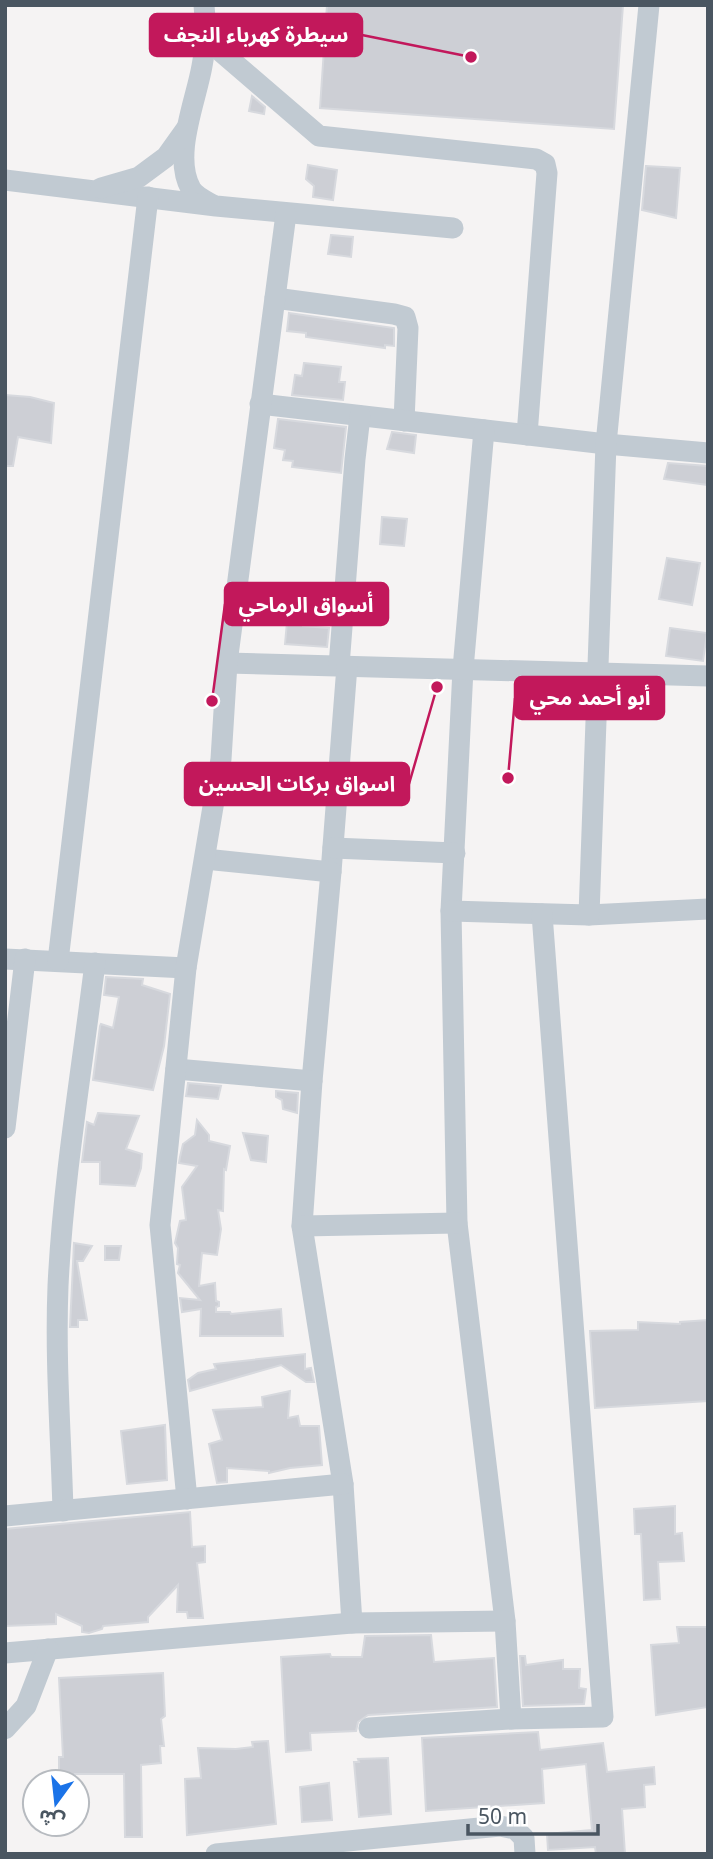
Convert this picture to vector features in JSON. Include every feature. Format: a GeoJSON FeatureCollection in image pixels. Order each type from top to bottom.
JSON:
{"type":"FeatureCollection","features":[{"type":"Feature","properties":{"kind":"street"},"geometry":{"type":"LineString","coordinates":[[204,5],[203,64],[184,151],[185,172],[192,192],[216,206]]}},
{"type":"Feature","properties":{"kind":"street"},"geometry":{"type":"LineString","coordinates":[[589,915],[606,444],[649,5]]}},
{"type":"Feature","properties":{"kind":"street"},"geometry":{"type":"LineString","coordinates":[[205,38],[319,136],[536,159],[545,164],[547,173],[527,435]]}},
{"type":"Feature","properties":{"kind":"street"},"geometry":{"type":"LineString","coordinates":[[95,190],[139,177],[166,157],[189,124]]}},
{"type":"Feature","properties":{"kind":"street"},"geometry":{"type":"LineString","coordinates":[[5,180],[286,214],[453,228]]}},
{"type":"Feature","properties":{"kind":"street"},"geometry":{"type":"LineString","coordinates":[[58,961],[148,197]]}},
{"type":"Feature","properties":{"kind":"street"},"geometry":{"type":"LineString","coordinates":[[187,1499],[160,1225],[186,968],[221,759],[227,663],[286,214]]}},
{"type":"Feature","properties":{"kind":"street"},"geometry":{"type":"LineString","coordinates":[[275,298],[405,317],[408,328],[404,421]]}},
{"type":"Feature","properties":{"kind":"street"},"geometry":{"type":"LineString","coordinates":[[260,404],[606,444],[708,453]]}},
{"type":"Feature","properties":{"kind":"street"},"geometry":{"type":"LineString","coordinates":[[352,1623],[343,1484],[302,1226],[333,848],[355,459],[360,416]]}},
{"type":"Feature","properties":{"kind":"street"},"geometry":{"type":"LineString","coordinates":[[484,430],[463,669],[451,911],[457,1223],[505,1622],[512,1719]]}},
{"type":"Feature","properties":{"kind":"street"},"geometry":{"type":"LineString","coordinates":[[227,663],[708,676]]}},
{"type":"Feature","properties":{"kind":"street"},"geometry":{"type":"LineString","coordinates":[[333,848],[455,853]]}},
{"type":"Feature","properties":{"kind":"street"},"geometry":{"type":"LineString","coordinates":[[205,859],[331,872]]}},
{"type":"Feature","properties":{"kind":"street"},"geometry":{"type":"LineString","coordinates":[[451,911],[589,915],[708,909]]}},
{"type":"Feature","properties":{"kind":"street"},"geometry":{"type":"LineString","coordinates":[[369,1728],[512,1719],[603,1717],[542,914]]}},
{"type":"Feature","properties":{"kind":"street"},"geometry":{"type":"LineString","coordinates":[[5,1128],[15,959],[186,968]]}},
{"type":"Feature","properties":{"kind":"street"},"geometry":{"type":"LineString","coordinates":[[63,1511],[58,1287],[64,1205],[95,963]]}},
{"type":"Feature","properties":{"kind":"street"},"geometry":{"type":"LineString","coordinates":[[176,1069],[312,1081]]}},
{"type":"Feature","properties":{"kind":"street"},"geometry":{"type":"LineString","coordinates":[[302,1226],[457,1223]]}},
{"type":"Feature","properties":{"kind":"street"},"geometry":{"type":"LineString","coordinates":[[5,1516],[343,1484]]}},
{"type":"Feature","properties":{"kind":"street"},"geometry":{"type":"LineString","coordinates":[[5,1653],[352,1623],[505,1622]]}},
{"type":"Feature","properties":{"kind":"street"},"geometry":{"type":"LineString","coordinates":[[5,1729],[26,1706],[48,1649]]}},
{"type":"Feature","properties":{"kind":"street"},"geometry":{"type":"LineString","coordinates":[[216,1854],[500,1826],[515,1829],[524,1838],[525,1854]]}},
{"type":"Feature","properties":{"kind":"building"},"geometry":{"type":"Polygon","coordinates":[[[327,5],[623,5],[614,129],[320,108],[327,5]]]}},
{"type":"Feature","properties":{"kind":"building"},"geometry":{"type":"Polygon","coordinates":[[[252,96],[265,107],[264,114],[249,111],[252,96]]]}},
{"type":"Feature","properties":{"kind":"building"},"geometry":{"type":"Polygon","coordinates":[[[308,165],[337,170],[333,200],[313,197],[314,186],[306,179],[308,165]]]}},
{"type":"Feature","properties":{"kind":"building"},"geometry":{"type":"Polygon","coordinates":[[[646,166],[680,168],[676,218],[642,210],[646,166]]]}},
{"type":"Feature","properties":{"kind":"building"},"geometry":{"type":"Polygon","coordinates":[[[331,235],[353,237],[351,257],[328,254],[331,235]]]}},
{"type":"Feature","properties":{"kind":"building"},"geometry":{"type":"Polygon","coordinates":[[[289,313],[394,328],[394,346],[385,345],[385,348],[306,337],[306,333],[287,331],[289,313]]]}},
{"type":"Feature","properties":{"kind":"building"},"geometry":{"type":"Polygon","coordinates":[[[304,363],[341,367],[339,382],[345,382],[343,400],[292,395],[295,375],[302,376],[304,363]]]}},
{"type":"Feature","properties":{"kind":"building"},"geometry":{"type":"Polygon","coordinates":[[[5,395],[54,403],[51,443],[18,437],[13,466],[5,466],[5,395]]]}},
{"type":"Feature","properties":{"kind":"building"},"geometry":{"type":"Polygon","coordinates":[[[278,419],[346,427],[341,473],[292,467],[293,461],[283,460],[285,450],[274,448],[278,419]]]}},
{"type":"Feature","properties":{"kind":"building"},"geometry":{"type":"Polygon","coordinates":[[[392,432],[416,435],[414,453],[387,449],[392,432]]]}},
{"type":"Feature","properties":{"kind":"building"},"geometry":{"type":"Polygon","coordinates":[[[668,463],[708,466],[708,485],[664,479],[668,463]]]}},
{"type":"Feature","properties":{"kind":"building"},"geometry":{"type":"Polygon","coordinates":[[[382,517],[407,519],[404,546],[380,544],[382,517]]]}},
{"type":"Feature","properties":{"kind":"building"},"geometry":{"type":"Polygon","coordinates":[[[667,558],[700,563],[692,605],[659,599],[667,558]]]}},
{"type":"Feature","properties":{"kind":"building"},"geometry":{"type":"Polygon","coordinates":[[[263,600],[305,602],[303,626],[329,628],[327,647],[285,644],[287,622],[261,621],[263,600]]]}},
{"type":"Feature","properties":{"kind":"building"},"geometry":{"type":"Polygon","coordinates":[[[670,628],[707,633],[703,661],[666,656],[670,628]]]}},
{"type":"Feature","properties":{"kind":"building"},"geometry":{"type":"Polygon","coordinates":[[[106,977],[143,979],[142,985],[170,994],[164,1046],[153,1090],[93,1080],[100,1026],[101,1024],[113,1028],[119,997],[104,995],[106,977]]]}},
{"type":"Feature","properties":{"kind":"building"},"geometry":{"type":"Polygon","coordinates":[[[188,1083],[221,1086],[218,1099],[186,1096],[188,1083]]]}},
{"type":"Feature","properties":{"kind":"building"},"geometry":{"type":"Polygon","coordinates":[[[276,1091],[298,1093],[297,1113],[283,1109],[282,1100],[276,1097],[276,1091]]]}},
{"type":"Feature","properties":{"kind":"building"},"geometry":{"type":"Polygon","coordinates":[[[98,1113],[139,1116],[126,1149],[142,1154],[135,1186],[100,1184],[100,1162],[82,1162],[87,1122],[94,1125],[98,1113]]]}},
{"type":"Feature","properties":{"kind":"building"},"geometry":{"type":"Polygon","coordinates":[[[197,1120],[209,1135],[209,1141],[230,1146],[226,1170],[224,1169],[223,1211],[218,1210],[221,1229],[217,1255],[202,1253],[199,1286],[215,1283],[216,1301],[219,1302],[216,1312],[231,1314],[281,1309],[283,1336],[200,1336],[201,1309],[182,1312],[180,1298],[200,1300],[178,1273],[180,1265],[177,1264],[178,1248],[175,1243],[180,1221],[186,1220],[182,1187],[197,1166],[179,1163],[180,1157],[183,1144],[195,1135],[197,1120]]]}},
{"type":"Feature","properties":{"kind":"building"},"geometry":{"type":"Polygon","coordinates":[[[243,1133],[268,1136],[266,1162],[251,1160],[243,1133]]]}},
{"type":"Feature","properties":{"kind":"building"},"geometry":{"type":"Polygon","coordinates":[[[74,1243],[92,1246],[83,1261],[77,1261],[87,1320],[78,1320],[78,1327],[70,1327],[74,1243]]]}},
{"type":"Feature","properties":{"kind":"building"},"geometry":{"type":"Polygon","coordinates":[[[105,1246],[121,1246],[119,1260],[105,1260],[105,1246]]]}},
{"type":"Feature","properties":{"kind":"building"},"geometry":{"type":"Polygon","coordinates":[[[708,1320],[708,1401],[595,1408],[590,1331],[638,1330],[638,1322],[680,1324],[708,1320]]]}},
{"type":"Feature","properties":{"kind":"building"},"geometry":{"type":"Polygon","coordinates":[[[305,1354],[305,1369],[311,1368],[314,1382],[306,1382],[281,1365],[190,1391],[188,1380],[198,1373],[216,1369],[214,1364],[305,1354]]]}},
{"type":"Feature","properties":{"kind":"building"},"geometry":{"type":"Polygon","coordinates":[[[290,1391],[288,1418],[298,1416],[300,1426],[319,1426],[322,1465],[269,1473],[227,1468],[227,1482],[217,1483],[209,1444],[222,1440],[213,1410],[263,1407],[262,1397],[290,1391]]]}},
{"type":"Feature","properties":{"kind":"building"},"geometry":{"type":"Polygon","coordinates":[[[165,1425],[167,1480],[127,1484],[121,1431],[165,1425]]]}},
{"type":"Feature","properties":{"kind":"building"},"geometry":{"type":"Polygon","coordinates":[[[675,1506],[675,1534],[682,1533],[684,1561],[658,1562],[660,1599],[644,1600],[641,1534],[635,1534],[634,1509],[675,1506]]]}},
{"type":"Feature","properties":{"kind":"building"},"geometry":{"type":"Polygon","coordinates":[[[190,1512],[192,1547],[205,1546],[205,1562],[197,1563],[203,1618],[188,1618],[187,1612],[177,1612],[178,1585],[148,1617],[148,1622],[103,1626],[102,1629],[89,1633],[82,1632],[82,1626],[56,1614],[56,1624],[5,1626],[5,1529],[190,1512]]]}},
{"type":"Feature","properties":{"kind":"building"},"geometry":{"type":"Polygon","coordinates":[[[677,1627],[708,1627],[708,1707],[656,1715],[651,1645],[679,1643],[677,1627]]]}},
{"type":"Feature","properties":{"kind":"building"},"geometry":{"type":"Polygon","coordinates":[[[431,1635],[434,1662],[494,1658],[497,1707],[368,1715],[358,1722],[356,1731],[310,1733],[311,1750],[286,1752],[281,1657],[330,1654],[331,1657],[362,1657],[365,1636],[431,1635]]]}},
{"type":"Feature","properties":{"kind":"building"},"geometry":{"type":"Polygon","coordinates":[[[520,1656],[525,1656],[526,1665],[563,1660],[563,1669],[580,1669],[579,1688],[586,1689],[584,1704],[523,1706],[520,1656]]]}},
{"type":"Feature","properties":{"kind":"building"},"geometry":{"type":"Polygon","coordinates":[[[163,1673],[165,1716],[161,1719],[164,1746],[160,1746],[161,1763],[141,1765],[142,1837],[125,1837],[124,1774],[91,1774],[91,1768],[59,1768],[59,1757],[63,1757],[59,1678],[163,1673]]]}},
{"type":"Feature","properties":{"kind":"building"},"geometry":{"type":"Polygon","coordinates":[[[538,1732],[540,1750],[603,1743],[607,1772],[654,1767],[655,1784],[644,1785],[645,1807],[622,1809],[625,1854],[596,1854],[595,1847],[548,1850],[547,1834],[592,1830],[586,1764],[542,1769],[544,1803],[426,1811],[422,1738],[538,1732]]]}},
{"type":"Feature","properties":{"kind":"building"},"geometry":{"type":"Polygon","coordinates":[[[268,1741],[276,1824],[187,1835],[185,1779],[201,1778],[198,1748],[236,1749],[253,1747],[252,1742],[268,1741]]]}},
{"type":"Feature","properties":{"kind":"building"},"geometry":{"type":"Polygon","coordinates":[[[388,1758],[391,1814],[359,1817],[354,1762],[359,1762],[358,1759],[388,1758]]]}},
{"type":"Feature","properties":{"kind":"building"},"geometry":{"type":"Polygon","coordinates":[[[329,1783],[332,1820],[302,1822],[300,1787],[329,1783]]]}},
{"type":"Feature","properties":{"kind":"place","name":"سيطرة كهرباء النجف"},"geometry":{"type":"Point","coordinates":[471,57]}},
{"type":"Feature","properties":{"kind":"place","name":"اسواق بركات الحسين"},"geometry":{"type":"Point","coordinates":[437,687]}},
{"type":"Feature","properties":{"kind":"place","name":"أسواق الرماحي"},"geometry":{"type":"Point","coordinates":[212,701]}},
{"type":"Feature","properties":{"kind":"place","name":"أبو أحمد محي"},"geometry":{"type":"Point","coordinates":[508,778]}}]}
